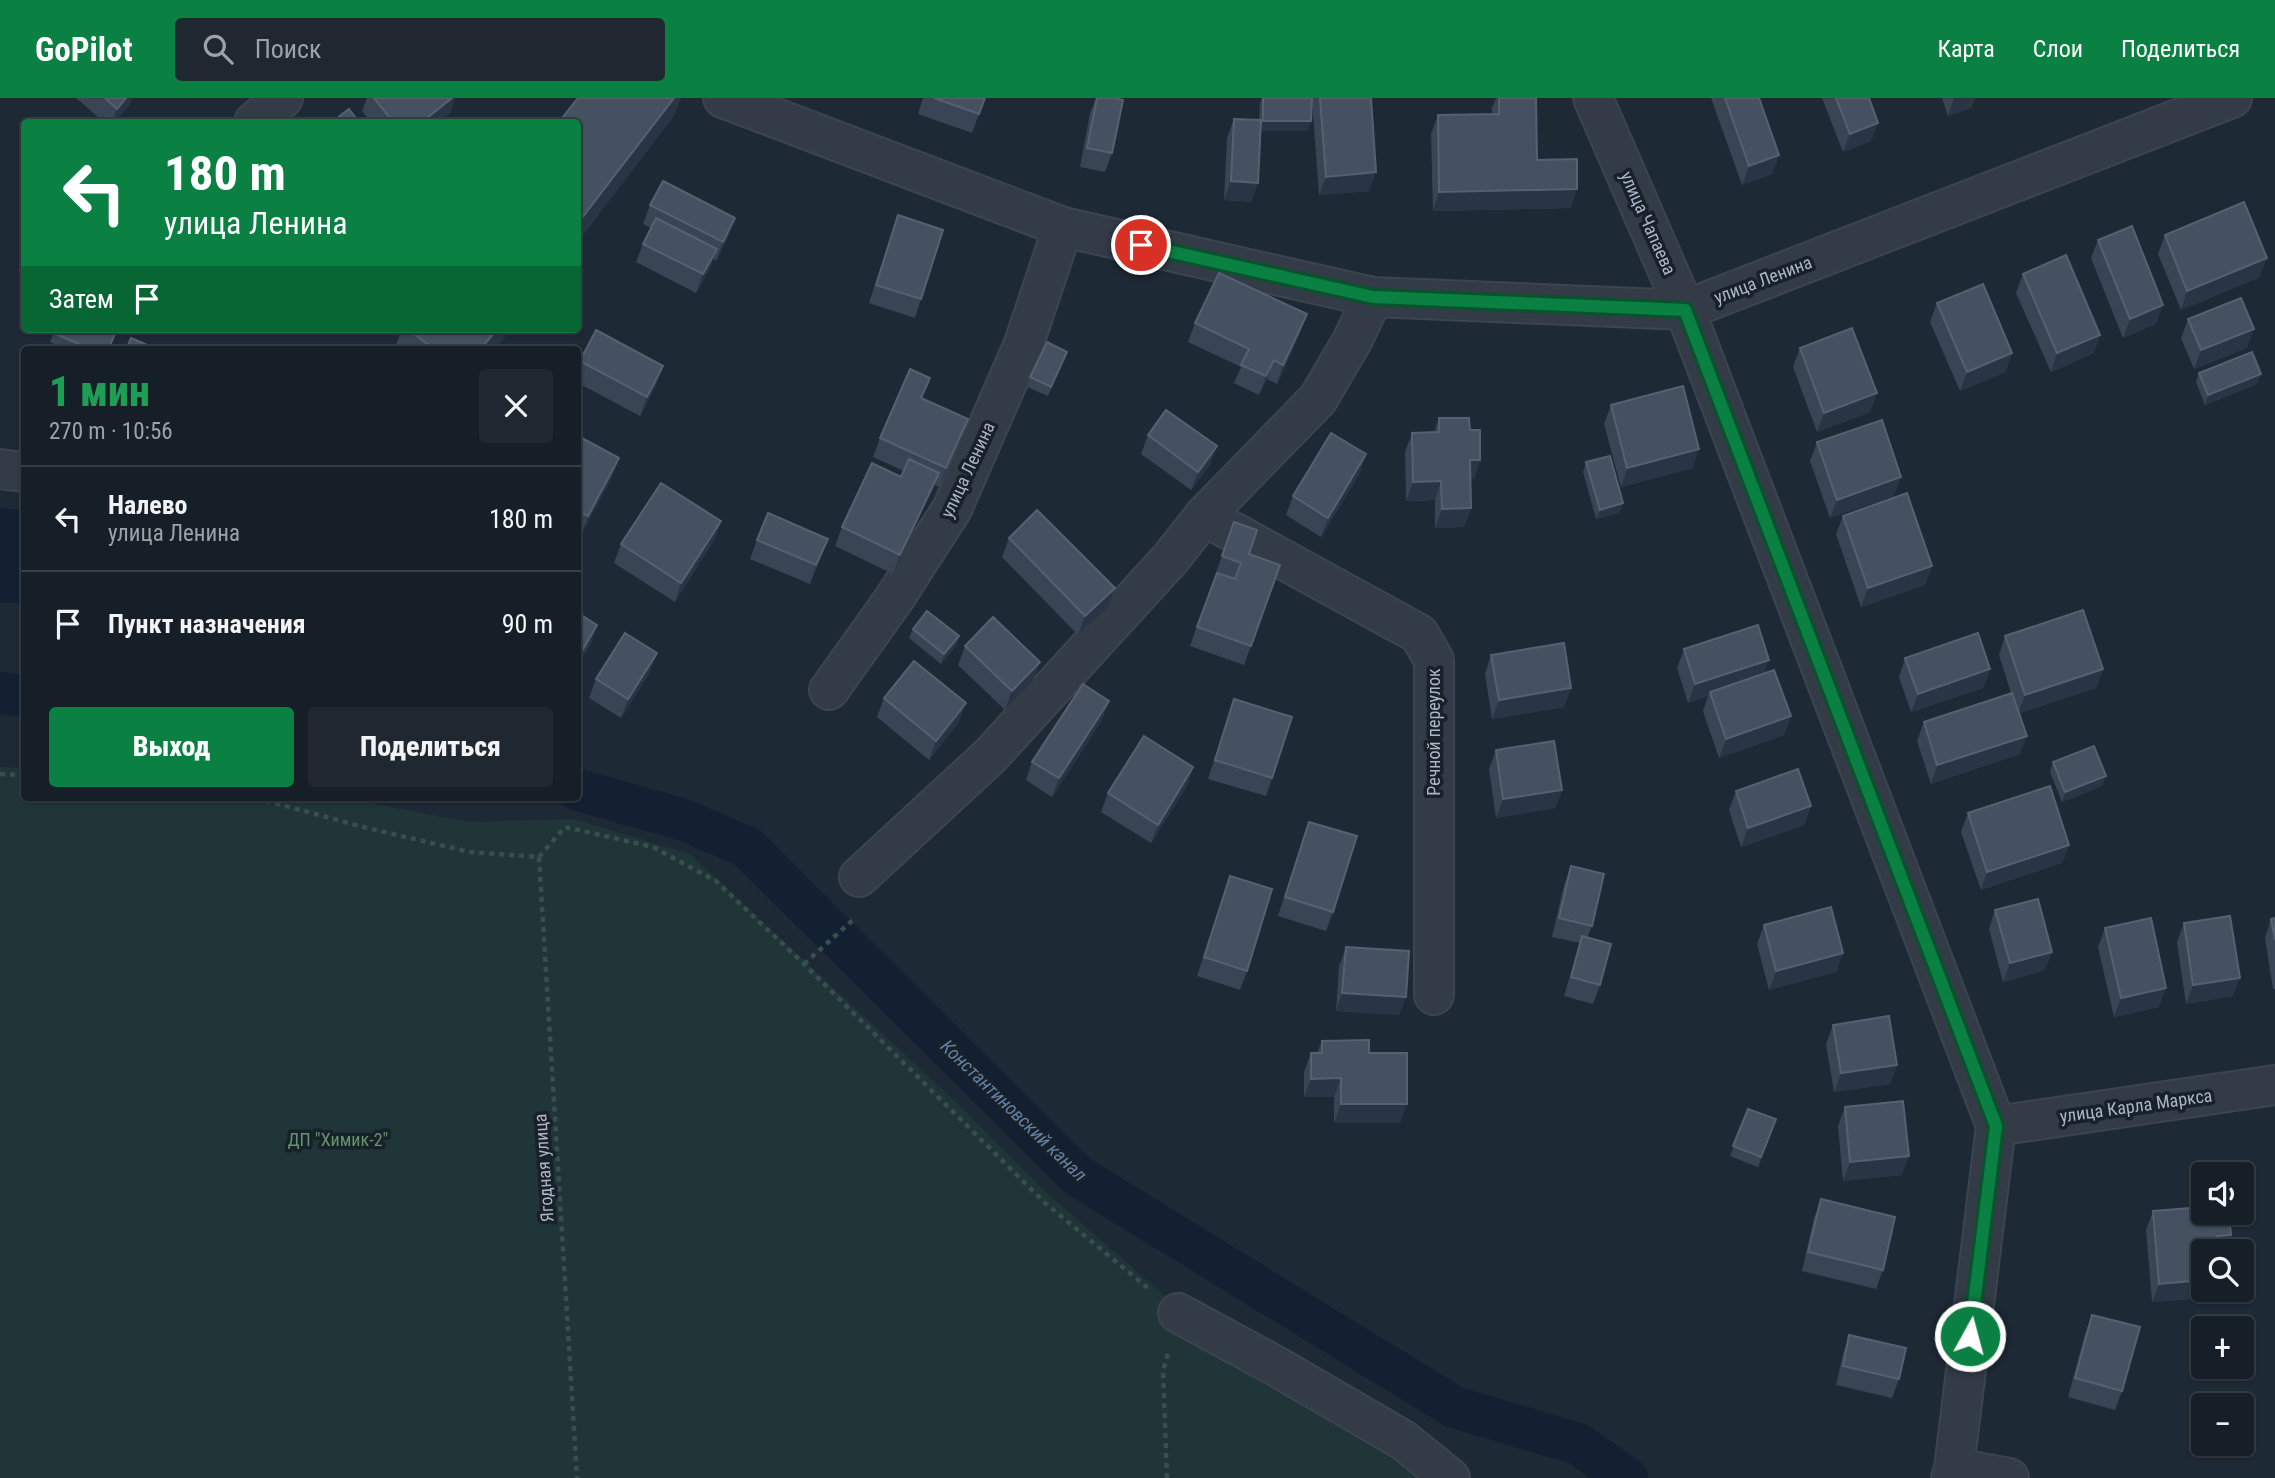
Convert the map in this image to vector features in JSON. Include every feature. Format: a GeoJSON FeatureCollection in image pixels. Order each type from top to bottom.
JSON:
{"type":"FeatureCollection","features":[{"type":"Feature","properties":{"kind":"street"},"geometry":{"type":"LineString","coordinates":[[258,119],[283,98]]}},
{"type":"Feature","properties":{"kind":"street","name":"улица Ленина"},"geometry":{"type":"LineString","coordinates":[[723,98],[1063,227],[1373,297],[1685,310],[2232,98]]}},
{"type":"Feature","properties":{"kind":"street","name":"улица Чапаева"},"geometry":{"type":"LineString","coordinates":[[1593,98],[1685,310],[1996,1126],[1953,1473]]}},
{"type":"Feature","properties":{"kind":"street","name":"улица Ленина"},"geometry":{"type":"LineString","coordinates":[[829,690],[894,599],[952,509],[1023,346],[1063,227]]}},
{"type":"Feature","properties":{"kind":"street"},"geometry":{"type":"LineString","coordinates":[[859,877],[991,755],[1171,558],[1204,516],[1318,399],[1352,341],[1373,297]]}},
{"type":"Feature","properties":{"kind":"street"},"geometry":{"type":"LineString","coordinates":[[0,469],[21,472]]}},
{"type":"Feature","properties":{"kind":"street","name":"Речной переулок"},"geometry":{"type":"LineString","coordinates":[[1204,516],[1419,634],[1434,660],[1434,995]]}},
{"type":"Feature","properties":{"kind":"street","name":"улица Карла Маркса"},"geometry":{"type":"LineString","coordinates":[[1996,1126],[2275,1085]]}},
{"type":"Feature","properties":{"kind":"street"},"geometry":{"type":"LineString","coordinates":[[1178,1313],[1403,1440],[1450,1478]]}},
{"type":"Feature","properties":{"kind":"street"},"geometry":{"type":"LineString","coordinates":[[1953,1473],[2009,1478]]}},
{"type":"Feature","properties":{"kind":"path"},"geometry":{"type":"LineString","coordinates":[[0,774],[21,775]]}},
{"type":"Feature","properties":{"kind":"path"},"geometry":{"type":"LineString","coordinates":[[267,801],[470,852],[539,857],[565,827],[653,847],[716,881],[804,964],[1044,1202],[1178,1313],[1163,1371],[1167,1478]]}},
{"type":"Feature","properties":{"kind":"path","name":"Ягодная улица"},"geometry":{"type":"LineString","coordinates":[[539,857],[577,1478]]}},
{"type":"Feature","properties":{"kind":"path"},"geometry":{"type":"LineString","coordinates":[[804,964],[857,916]]}},
{"type":"Feature","properties":{"kind":"green space","name":"ДП \"Химик-2\""},"geometry":{"type":"Polygon","coordinates":[[[0,767],[21,768],[21,801],[360,801],[468,822],[574,819],[690,854],[958,1104],[1046,1192],[1179,1308],[1461,1478],[0,1478],[0,767]]]}},
{"type":"Feature","properties":{"kind":"water"},"geometry":{"type":"Polygon","coordinates":[[[0,507],[21,510],[21,603],[0,603],[0,507]]]}},
{"type":"Feature","properties":{"kind":"building"},"geometry":{"type":"Polygon","coordinates":[[[105,98],[126,98],[117,109],[105,98]]]}},
{"type":"Feature","properties":{"kind":"building"},"geometry":{"type":"Polygon","coordinates":[[[374,98],[452,98],[426,119],[391,119],[374,98]]]}},
{"type":"Feature","properties":{"kind":"building"},"geometry":{"type":"Polygon","coordinates":[[[578,98],[674,98],[581,219],[581,119],[561,119],[578,98]]]}},
{"type":"Feature","properties":{"kind":"building"},"geometry":{"type":"Polygon","coordinates":[[[934,98],[985,98],[979,114],[934,98]]]}},
{"type":"Feature","properties":{"kind":"building"},"geometry":{"type":"Polygon","coordinates":[[[1097,98],[1123,100],[1112,153],[1087,148],[1097,98]]]}},
{"type":"Feature","properties":{"kind":"building"},"geometry":{"type":"Polygon","coordinates":[[[1263,98],[1312,98],[1311,121],[1263,121],[1263,98]]]}},
{"type":"Feature","properties":{"kind":"building"},"geometry":{"type":"Polygon","coordinates":[[[1320,98],[1371,98],[1376,172],[1326,177],[1320,98]]]}},
{"type":"Feature","properties":{"kind":"building"},"geometry":{"type":"Polygon","coordinates":[[[1499,98],[1536,98],[1537,160],[1577,159],[1577,189],[1439,192],[1438,115],[1499,114],[1499,98]]]}},
{"type":"Feature","properties":{"kind":"building"},"geometry":{"type":"Polygon","coordinates":[[[1725,98],[1759,98],[1779,155],[1749,166],[1725,98]]]}},
{"type":"Feature","properties":{"kind":"building"},"geometry":{"type":"Polygon","coordinates":[[[1836,98],[1869,98],[1878,123],[1850,134],[1836,98]]]}},
{"type":"Feature","properties":{"kind":"building"},"geometry":{"type":"Polygon","coordinates":[[[349,109],[357,119],[336,119],[349,109]]]}},
{"type":"Feature","properties":{"kind":"building"},"geometry":{"type":"Polygon","coordinates":[[[1234,119],[1261,120],[1258,183],[1231,181],[1234,119]]]}},
{"type":"Feature","properties":{"kind":"building"},"geometry":{"type":"Polygon","coordinates":[[[663,181],[735,218],[723,242],[650,205],[663,181]]]}},
{"type":"Feature","properties":{"kind":"building"},"geometry":{"type":"Polygon","coordinates":[[[2244,202],[2267,258],[2187,291],[2165,235],[2244,202]]]}},
{"type":"Feature","properties":{"kind":"building"},"geometry":{"type":"Polygon","coordinates":[[[898,215],[943,230],[921,299],[876,285],[898,215]]]}},
{"type":"Feature","properties":{"kind":"building"},"geometry":{"type":"Polygon","coordinates":[[[656,218],[717,249],[703,274],[643,244],[656,218]]]}},
{"type":"Feature","properties":{"kind":"building"},"geometry":{"type":"Polygon","coordinates":[[[2132,226],[2163,305],[2130,319],[2098,240],[2132,226]]]}},
{"type":"Feature","properties":{"kind":"building"},"geometry":{"type":"Polygon","coordinates":[[[2066,255],[2100,335],[2057,353],[2023,274],[2066,255]]]}},
{"type":"Feature","properties":{"kind":"building"},"geometry":{"type":"Polygon","coordinates":[[[1219,273],[1307,314],[1283,365],[1274,360],[1266,376],[1241,365],[1249,349],[1195,323],[1219,273]]]}},
{"type":"Feature","properties":{"kind":"building"},"geometry":{"type":"Polygon","coordinates":[[[1983,284],[2012,353],[1967,372],[1937,303],[1983,284]]]}},
{"type":"Feature","properties":{"kind":"building"},"geometry":{"type":"Polygon","coordinates":[[[2241,298],[2254,329],[2201,350],[2188,319],[2241,298]]]}},
{"type":"Feature","properties":{"kind":"building"},"geometry":{"type":"Polygon","coordinates":[[[1852,328],[1877,393],[1824,413],[1800,348],[1852,328]]]}},
{"type":"Feature","properties":{"kind":"building"},"geometry":{"type":"Polygon","coordinates":[[[596,330],[663,366],[647,397],[581,362],[596,330]]]}},
{"type":"Feature","properties":{"kind":"building"},"geometry":{"type":"Polygon","coordinates":[[[53,333],[115,333],[110,346],[84,346],[53,333]]]}},
{"type":"Feature","properties":{"kind":"building"},"geometry":{"type":"Polygon","coordinates":[[[413,333],[494,333],[483,346],[430,346],[413,333]]]}},
{"type":"Feature","properties":{"kind":"building"},"geometry":{"type":"Polygon","coordinates":[[[131,338],[150,346],[128,346],[131,338]]]}},
{"type":"Feature","properties":{"kind":"building"},"geometry":{"type":"Polygon","coordinates":[[[1047,342],[1067,352],[1051,387],[1030,377],[1047,342]]]}},
{"type":"Feature","properties":{"kind":"building"},"geometry":{"type":"Polygon","coordinates":[[[2252,352],[2261,374],[2208,395],[2199,373],[2252,352]]]}},
{"type":"Feature","properties":{"kind":"building"},"geometry":{"type":"Polygon","coordinates":[[[910,369],[930,378],[921,398],[968,419],[946,468],[880,438],[910,369]]]}},
{"type":"Feature","properties":{"kind":"building"},"geometry":{"type":"Polygon","coordinates":[[[1683,386],[1699,449],[1627,468],[1611,405],[1683,386]]]}},
{"type":"Feature","properties":{"kind":"building"},"geometry":{"type":"Polygon","coordinates":[[[1166,410],[1217,446],[1198,472],[1148,435],[1166,410]]]}},
{"type":"Feature","properties":{"kind":"building"},"geometry":{"type":"Polygon","coordinates":[[[1439,418],[1469,418],[1470,430],[1480,430],[1480,460],[1470,460],[1471,508],[1442,509],[1441,481],[1413,482],[1412,433],[1439,432],[1439,418]]]}},
{"type":"Feature","properties":{"kind":"building"},"geometry":{"type":"Polygon","coordinates":[[[1882,420],[1901,477],[1837,500],[1817,442],[1882,420]]]}},
{"type":"Feature","properties":{"kind":"building"},"geometry":{"type":"Polygon","coordinates":[[[1331,433],[1366,454],[1328,518],[1293,496],[1331,433]]]}},
{"type":"Feature","properties":{"kind":"building"},"geometry":{"type":"Polygon","coordinates":[[[581,438],[619,458],[588,516],[581,512],[581,438]]]}},
{"type":"Feature","properties":{"kind":"building"},"geometry":{"type":"Polygon","coordinates":[[[1610,456],[1623,503],[1600,510],[1586,462],[1610,456]]]}},
{"type":"Feature","properties":{"kind":"building"},"geometry":{"type":"Polygon","coordinates":[[[909,459],[939,473],[900,555],[842,527],[872,463],[901,477],[909,459]]]}},
{"type":"Feature","properties":{"kind":"building"},"geometry":{"type":"Polygon","coordinates":[[[661,483],[721,521],[681,583],[621,544],[661,483]]]}},
{"type":"Feature","properties":{"kind":"building"},"geometry":{"type":"Polygon","coordinates":[[[1907,493],[1932,566],[1868,588],[1843,516],[1907,493]]]}},
{"type":"Feature","properties":{"kind":"building"},"geometry":{"type":"Polygon","coordinates":[[[1037,510],[1115,588],[1085,616],[1009,538],[1037,510]]]}},
{"type":"Feature","properties":{"kind":"building"},"geometry":{"type":"Polygon","coordinates":[[[768,513],[828,539],[816,565],[757,540],[768,513]]]}},
{"type":"Feature","properties":{"kind":"building"},"geometry":{"type":"Polygon","coordinates":[[[1234,522],[1257,530],[1249,554],[1280,565],[1251,646],[1197,627],[1217,573],[1235,579],[1241,563],[1222,556],[1234,522]]]}},
{"type":"Feature","properties":{"kind":"building"},"geometry":{"type":"Polygon","coordinates":[[[2083,610],[2103,669],[2025,695],[2005,636],[2083,610]]]}},
{"type":"Feature","properties":{"kind":"building"},"geometry":{"type":"Polygon","coordinates":[[[927,611],[959,636],[944,654],[913,629],[927,611]]]}},
{"type":"Feature","properties":{"kind":"building"},"geometry":{"type":"Polygon","coordinates":[[[581,615],[597,625],[581,653],[581,615]]]}},
{"type":"Feature","properties":{"kind":"building"},"geometry":{"type":"Polygon","coordinates":[[[993,617],[1040,662],[1012,691],[965,646],[993,617]]]}},
{"type":"Feature","properties":{"kind":"building"},"geometry":{"type":"Polygon","coordinates":[[[1758,625],[1769,660],[1695,684],[1684,649],[1758,625]]]}},
{"type":"Feature","properties":{"kind":"building"},"geometry":{"type":"Polygon","coordinates":[[[625,633],[657,653],[628,699],[596,679],[625,633]]]}},
{"type":"Feature","properties":{"kind":"building"},"geometry":{"type":"Polygon","coordinates":[[[1978,633],[1990,669],[1918,694],[1905,658],[1978,633]]]}},
{"type":"Feature","properties":{"kind":"building"},"geometry":{"type":"Polygon","coordinates":[[[1564,643],[1571,688],[1499,700],[1491,655],[1564,643]]]}},
{"type":"Feature","properties":{"kind":"building"},"geometry":{"type":"Polygon","coordinates":[[[914,661],[966,703],[936,741],[884,698],[914,661]]]}},
{"type":"Feature","properties":{"kind":"building"},"geometry":{"type":"Polygon","coordinates":[[[1774,670],[1791,716],[1726,739],[1710,692],[1774,670]]]}},
{"type":"Feature","properties":{"kind":"building"},"geometry":{"type":"Polygon","coordinates":[[[1083,684],[1109,701],[1059,778],[1032,762],[1083,684]]]}},
{"type":"Feature","properties":{"kind":"building"},"geometry":{"type":"Polygon","coordinates":[[[2012,693],[2027,736],[1937,765],[1924,722],[2012,693]]]}},
{"type":"Feature","properties":{"kind":"building"},"geometry":{"type":"Polygon","coordinates":[[[1234,699],[1292,717],[1272,778],[1215,760],[1234,699]]]}},
{"type":"Feature","properties":{"kind":"building"},"geometry":{"type":"Polygon","coordinates":[[[1144,736],[1193,767],[1158,825],[1108,793],[1144,736]]]}},
{"type":"Feature","properties":{"kind":"building"},"geometry":{"type":"Polygon","coordinates":[[[1554,741],[1562,790],[1503,799],[1496,750],[1554,741]]]}},
{"type":"Feature","properties":{"kind":"building"},"geometry":{"type":"Polygon","coordinates":[[[2094,746],[2106,776],[2065,792],[2053,762],[2094,746]]]}},
{"type":"Feature","properties":{"kind":"building"},"geometry":{"type":"Polygon","coordinates":[[[1798,769],[1811,806],[1748,828],[1736,791],[1798,769]]]}},
{"type":"Feature","properties":{"kind":"building"},"geometry":{"type":"Polygon","coordinates":[[[2050,786],[2069,845],[1987,872],[1968,813],[2050,786]]]}},
{"type":"Feature","properties":{"kind":"building"},"geometry":{"type":"Polygon","coordinates":[[[1309,822],[1357,836],[1333,912],[1285,897],[1309,822]]]}},
{"type":"Feature","properties":{"kind":"building"},"geometry":{"type":"Polygon","coordinates":[[[1571,866],[1604,874],[1592,926],[1559,918],[1571,866]]]}},
{"type":"Feature","properties":{"kind":"building"},"geometry":{"type":"Polygon","coordinates":[[[1230,876],[1272,889],[1247,971],[1204,957],[1230,876]]]}},
{"type":"Feature","properties":{"kind":"building"},"geometry":{"type":"Polygon","coordinates":[[[2038,899],[2052,952],[2010,963],[1995,910],[2038,899]]]}},
{"type":"Feature","properties":{"kind":"building"},"geometry":{"type":"Polygon","coordinates":[[[1831,907],[1843,953],[1776,971],[1764,925],[1831,907]]]}},
{"type":"Feature","properties":{"kind":"building"},"geometry":{"type":"Polygon","coordinates":[[[2230,916],[2240,978],[2193,985],[2184,923],[2230,916]]]}},
{"type":"Feature","properties":{"kind":"building"},"geometry":{"type":"Polygon","coordinates":[[[2151,918],[2166,988],[2121,998],[2105,928],[2151,918]]]}},
{"type":"Feature","properties":{"kind":"building"},"geometry":{"type":"Polygon","coordinates":[[[2275,918],[2275,940],[2271,919],[2275,918]]]}},
{"type":"Feature","properties":{"kind":"building"},"geometry":{"type":"Polygon","coordinates":[[[1582,936],[1611,944],[1600,985],[1571,977],[1582,936]]]}},
{"type":"Feature","properties":{"kind":"building"},"geometry":{"type":"Polygon","coordinates":[[[1346,947],[1409,951],[1406,997],[1342,993],[1346,947]]]}},
{"type":"Feature","properties":{"kind":"building"},"geometry":{"type":"Polygon","coordinates":[[[1889,1016],[1897,1065],[1841,1073],[1833,1025],[1889,1016]]]}},
{"type":"Feature","properties":{"kind":"building"},"geometry":{"type":"Polygon","coordinates":[[[1369,1040],[1369,1053],[1407,1053],[1407,1104],[1341,1104],[1341,1078],[1311,1079],[1311,1053],[1322,1053],[1322,1041],[1369,1040]]]}},
{"type":"Feature","properties":{"kind":"building"},"geometry":{"type":"Polygon","coordinates":[[[1903,1101],[1909,1156],[1850,1162],[1845,1107],[1903,1101]]]}},
{"type":"Feature","properties":{"kind":"building"},"geometry":{"type":"Polygon","coordinates":[[[1748,1109],[1776,1119],[1761,1157],[1733,1146],[1748,1109]]]}},
{"type":"Feature","properties":{"kind":"building"},"geometry":{"type":"Polygon","coordinates":[[[1821,1199],[1895,1217],[1883,1270],[1808,1252],[1821,1199]]]}},
{"type":"Feature","properties":{"kind":"building"},"geometry":{"type":"Polygon","coordinates":[[[2191,1208],[2191,1225],[2230,1225],[2231,1235],[2217,1236],[2217,1239],[2191,1239],[2191,1281],[2159,1284],[2153,1211],[2191,1208]]]}},
{"type":"Feature","properties":{"kind":"building"},"geometry":{"type":"Polygon","coordinates":[[[2092,1315],[2140,1327],[2122,1391],[2075,1378],[2092,1315]]]}},
{"type":"Feature","properties":{"kind":"building"},"geometry":{"type":"Polygon","coordinates":[[[1849,1335],[1906,1348],[1899,1379],[1843,1366],[1849,1335]]]}},
{"type":"Feature","properties":{"kind":"waterway","name":"Константиновский канал"},"geometry":{"type":"LineString","coordinates":[[0,693],[21,696]]}},
{"type":"Feature","properties":{"kind":"waterway","name":"Константиновский канал"},"geometry":{"type":"LineString","coordinates":[[581,791],[681,819],[747,847],[1078,1176],[1454,1407],[1578,1444],[1627,1478]]}},
{"type":"Feature","properties":{"kind":"route"},"geometry":{"type":"LineString","coordinates":[[1141,245],[1373,297],[1685,310],[1996,1126],[1970,1336]]}}]}
